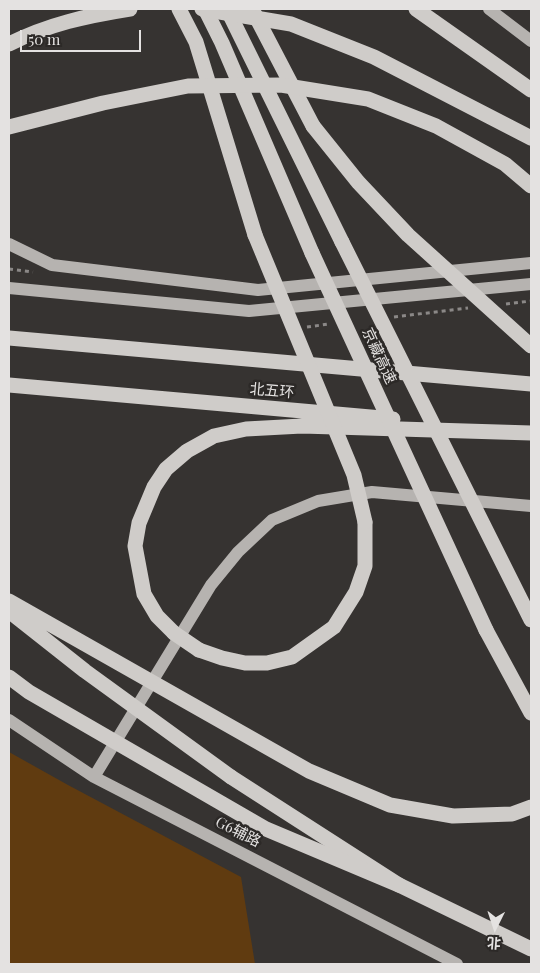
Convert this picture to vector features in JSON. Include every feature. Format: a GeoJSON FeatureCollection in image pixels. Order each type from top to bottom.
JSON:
{"type":"FeatureCollection","features":[{"type":"Feature","properties":{"kind":"highway"},"geometry":{"type":"LineString","coordinates":[[9,44],[28,34],[79,18],[130,9]]}},
{"type":"Feature","properties":{"kind":"highway"},"geometry":{"type":"LineString","coordinates":[[179,9],[196,42],[255,235],[354,475],[365,522],[365,566],[356,592],[334,626],[292,657],[267,663],[245,663],[222,658],[199,650],[174,633],[157,616],[144,594],[136,546],[139,523],[154,487],[166,469],[188,451],[214,436],[246,429],[302,426],[531,432]]}},
{"type":"Feature","properties":{"kind":"highway"},"geometry":{"type":"LineString","coordinates":[[203,9],[290,24],[374,57],[531,138]]}},
{"type":"Feature","properties":{"kind":"highway","name":"京藏高速"},"geometry":{"type":"LineString","coordinates":[[203,9],[226,52],[312,253],[486,630],[531,713]]}},
{"type":"Feature","properties":{"kind":"highway","name":"京藏高速"},"geometry":{"type":"LineString","coordinates":[[227,9],[531,620]]}},
{"type":"Feature","properties":{"kind":"highway"},"geometry":{"type":"LineString","coordinates":[[252,9],[313,126],[358,182],[408,235],[531,346]]}},
{"type":"Feature","properties":{"kind":"highway"},"geometry":{"type":"LineString","coordinates":[[416,9],[531,90]]}},
{"type":"Feature","properties":{"kind":"highway"},"geometry":{"type":"LineString","coordinates":[[9,127],[103,103],[188,86],[281,85],[368,99],[436,126],[505,164],[531,186]]}},
{"type":"Feature","properties":{"kind":"highway","name":"北五环"},"geometry":{"type":"LineString","coordinates":[[9,338],[531,384]]}},
{"type":"Feature","properties":{"kind":"highway","name":"北五环"},"geometry":{"type":"LineString","coordinates":[[9,385],[531,432]]}},
{"type":"Feature","properties":{"kind":"highway"},"geometry":{"type":"LineString","coordinates":[[9,601],[309,771],[390,805],[453,816],[512,814],[531,807]]}},
{"type":"Feature","properties":{"kind":"highway"},"geometry":{"type":"LineString","coordinates":[[9,611],[85,671],[231,777],[398,885]]}},
{"type":"Feature","properties":{"kind":"highway"},"geometry":{"type":"LineString","coordinates":[[9,677],[29,692],[266,829],[398,885],[531,949]]}},
{"type":"Feature","properties":{"kind":"main road"},"geometry":{"type":"LineString","coordinates":[[489,9],[531,41]]}},
{"type":"Feature","properties":{"kind":"main road"},"geometry":{"type":"LineString","coordinates":[[9,244],[52,265],[258,290],[531,263]]}},
{"type":"Feature","properties":{"kind":"main road"},"geometry":{"type":"LineString","coordinates":[[9,288],[249,311],[531,284]]}},
{"type":"Feature","properties":{"kind":"main road"},"geometry":{"type":"LineString","coordinates":[[94,777],[211,585],[238,552],[272,520],[318,502],[372,492],[531,506]]}},
{"type":"Feature","properties":{"kind":"main road","name":"G6辅路"},"geometry":{"type":"LineString","coordinates":[[9,720],[94,777],[457,964]]}},
{"type":"Feature","properties":{"kind":"shaded area"},"geometry":{"type":"Polygon","coordinates":[[[9,752],[241,877],[255,964],[9,964],[9,752]]]}}]}
